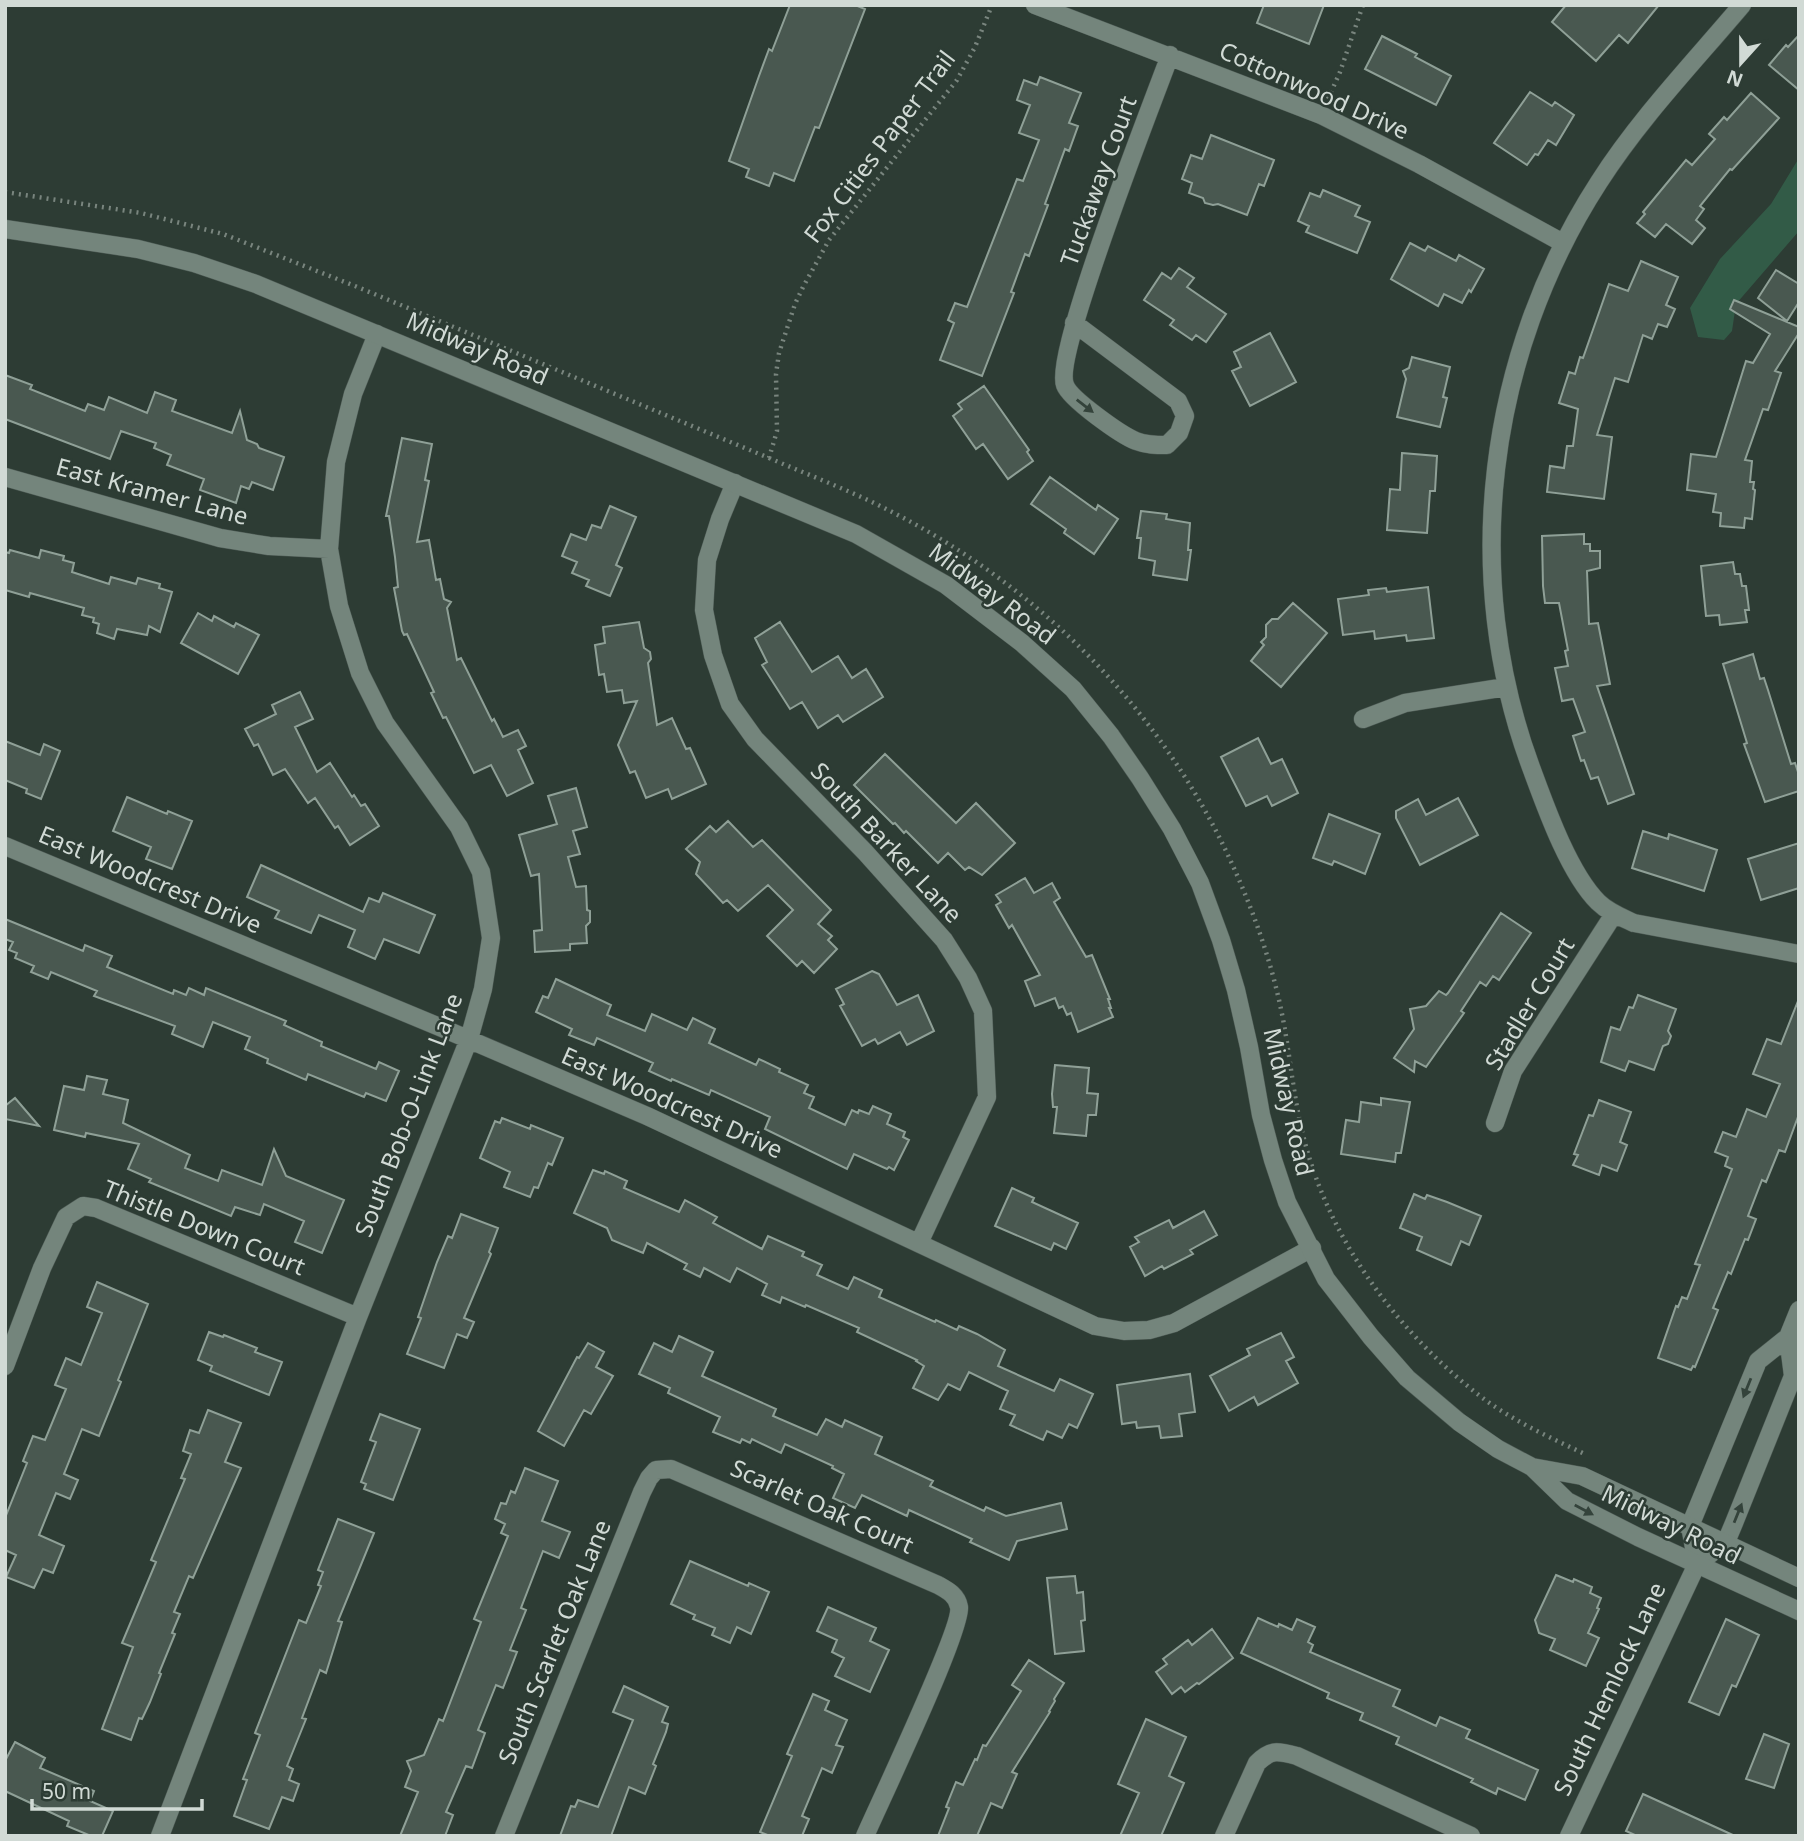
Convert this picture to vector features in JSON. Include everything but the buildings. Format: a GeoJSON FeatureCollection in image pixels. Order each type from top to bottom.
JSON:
{"type":"FeatureCollection","features":[{"type":"Feature","properties":{"kind":"street","name":"Cottonwood Drive"},"geometry":{"type":"LineString","coordinates":[[1035,5],[1321,115],[1419,164],[1563,243]]}},
{"type":"Feature","properties":{"kind":"street"},"geometry":{"type":"LineString","coordinates":[[1742,5],[1619,153],[1563,243],[1532,314],[1518,357],[1495,466],[1491,556],[1498,646],[1506,687],[1528,760],[1561,841],[1597,901],[1614,914],[1634,923],[1799,954]]}},
{"type":"Feature","properties":{"kind":"street","name":"Tuckaway Court"},"geometry":{"type":"LineString","coordinates":[[1074,323],[1178,401],[1185,416],[1179,433],[1167,444],[1152,445],[1134,440],[1072,396],[1065,385],[1064,370],[1074,323],[1170,55]]}},
{"type":"Feature","properties":{"kind":"street","name":"Midway Road"},"geometry":{"type":"LineString","coordinates":[[5,229],[138,249],[194,262],[256,284],[856,534],[946,585],[1022,643],[1073,689],[1111,736],[1172,829],[1200,883],[1236,990],[1261,1115],[1287,1202],[1326,1279],[1371,1336],[1407,1378],[1459,1422],[1498,1449],[1532,1467],[1567,1501],[1799,1611]]}},
{"type":"Feature","properties":{"kind":"street","name":"South Bob-O-Link Lane"},"geometry":{"type":"LineString","coordinates":[[160,1836],[358,1317],[468,1039],[483,989],[491,938],[481,872],[460,827],[385,723],[360,673],[339,606],[329,549],[336,462],[353,394],[377,334]]}},
{"type":"Feature","properties":{"kind":"street","name":"East Kramer Lane"},"geometry":{"type":"LineString","coordinates":[[5,477],[220,538],[269,546],[329,549]]}},
{"type":"Feature","properties":{"kind":"street","name":"South Barker Lane"},"geometry":{"type":"LineString","coordinates":[[735,483],[707,561],[704,610],[713,655],[730,704],[755,739],[865,852],[944,940],[968,978],[983,1011],[987,1056],[986,1097],[919,1243]]}},
{"type":"Feature","properties":{"kind":"street"},"geometry":{"type":"LineString","coordinates":[[1363,719],[1405,702],[1506,687]]}},
{"type":"Feature","properties":{"kind":"street","name":"East Woodcrest Drive"},"geometry":{"type":"LineString","coordinates":[[5,846],[468,1039],[659,1122],[1095,1326],[1124,1331],[1149,1331],[1174,1323],[1312,1248]]}},
{"type":"Feature","properties":{"kind":"street","name":"Stadler Court"},"geometry":{"type":"LineString","coordinates":[[1495,1123],[1513,1071],[1614,914]]}},
{"type":"Feature","properties":{"kind":"street","name":"Thistle Down Court"},"geometry":{"type":"LineString","coordinates":[[5,1366],[66,1217],[83,1206],[96,1208],[358,1317]]}},
{"type":"Feature","properties":{"kind":"street"},"geometry":{"type":"LineString","coordinates":[[1788,1337],[1793,1376],[1726,1542],[1697,1564],[1690,1525],[1758,1361],[1788,1337],[1799,1310]]}},
{"type":"Feature","properties":{"kind":"street","name":"Midway Road"},"geometry":{"type":"LineString","coordinates":[[1532,1467],[1582,1476],[1799,1578]]}},
{"type":"Feature","properties":{"kind":"street","name":"Scarlet Oak Court"},"geometry":{"type":"LineString","coordinates":[[656,1470],[671,1469],[684,1473],[938,1585],[951,1592],[959,1606],[958,1619],[943,1659],[865,1836]]}},
{"type":"Feature","properties":{"kind":"street","name":"South Scarlet Oak Lane"},"geometry":{"type":"LineString","coordinates":[[504,1836],[642,1492],[656,1470]]}},
{"type":"Feature","properties":{"kind":"street","name":"South Hemlock Lane"},"geometry":{"type":"LineString","coordinates":[[1569,1836],[1697,1564]]}},
{"type":"Feature","properties":{"kind":"street"},"geometry":{"type":"LineString","coordinates":[[1224,1836],[1257,1763],[1266,1754],[1279,1752],[1297,1756],[1471,1836]]}},
{"type":"Feature","properties":{"kind":"path","name":"Fox Cities Paper Trail"},"geometry":{"type":"LineString","coordinates":[[769,458],[777,431],[775,374],[779,353],[786,327],[803,287],[836,230],[957,80],[975,47],[992,5]]}},
{"type":"Feature","properties":{"kind":"path"},"geometry":{"type":"LineString","coordinates":[[1321,115],[1340,72],[1363,5]]}},
{"type":"Feature","properties":{"kind":"path"},"geometry":{"type":"LineString","coordinates":[[5,192],[141,213],[234,238],[769,458],[895,513],[978,562],[1025,596],[1099,666],[1141,714],[1191,788],[1227,854],[1247,900],[1275,985],[1303,1137],[1333,1215],[1350,1250],[1395,1314],[1454,1374],[1482,1398],[1598,1460]]}},
{"type":"Feature","properties":{"kind":"green space"},"geometry":{"type":"Polygon","coordinates":[[[1799,158],[1799,231],[1736,304],[1732,331],[1724,340],[1698,337],[1690,308],[1720,259],[1771,204],[1799,158]]]}}]}
